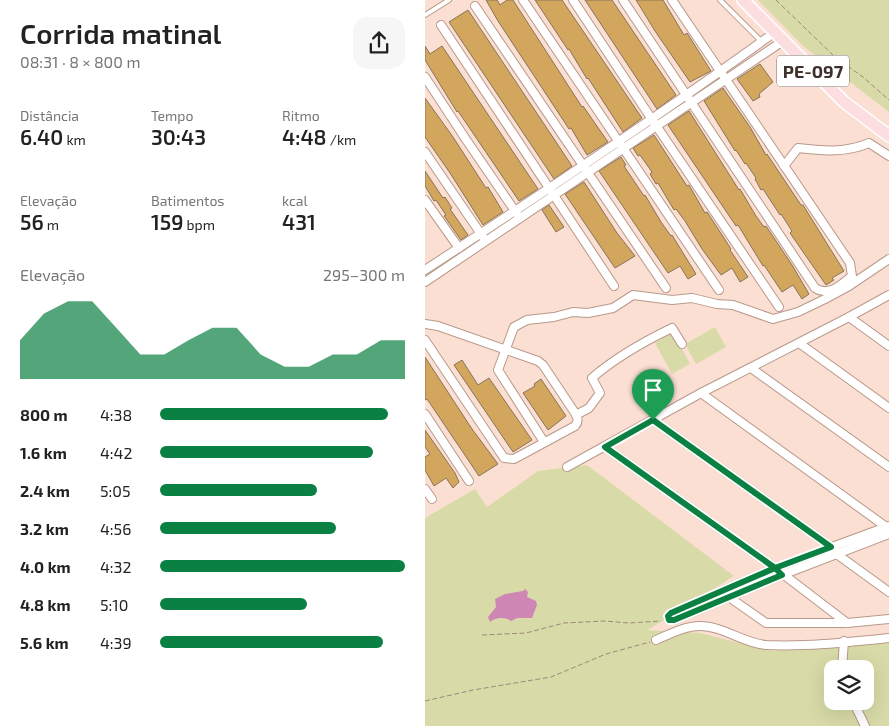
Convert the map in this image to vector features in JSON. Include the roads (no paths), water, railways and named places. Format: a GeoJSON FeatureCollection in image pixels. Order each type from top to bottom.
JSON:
{"type":"FeatureCollection","features":[{"type":"Feature","properties":{"kind":"main road","name":"PE-097"},"geometry":{"type":"LineString","coordinates":[[743,0],[843,102],[889,136]]}},
{"type":"Feature","properties":{"kind":"street"},"geometry":{"type":"LineString","coordinates":[[523,0],[719,290]]}},
{"type":"Feature","properties":{"kind":"street"},"geometry":{"type":"LineString","coordinates":[[573,0],[779,307]]}},
{"type":"Feature","properties":{"kind":"street"},"geometry":{"type":"LineString","coordinates":[[623,0],[815,288],[820,292],[831,290],[852,276],[852,268],[672,0]]}},
{"type":"Feature","properties":{"kind":"street"},"geometry":{"type":"LineString","coordinates":[[475,6],[666,288]]}},
{"type":"Feature","properties":{"kind":"street"},"geometry":{"type":"LineString","coordinates":[[441,25],[614,286]]}},
{"type":"Feature","properties":{"kind":"street"},"geometry":{"type":"LineString","coordinates":[[620,145],[651,118],[763,42],[779,37]]}},
{"type":"Feature","properties":{"kind":"street"},"geometry":{"type":"LineString","coordinates":[[425,270],[459,248],[519,218],[585,168],[620,145],[656,126],[726,80],[779,37]]}},
{"type":"Feature","properties":{"kind":"street"},"geometry":{"type":"LineString","coordinates":[[425,77],[519,218]]}},
{"type":"Feature","properties":{"kind":"street"},"geometry":{"type":"LineString","coordinates":[[784,166],[798,148],[832,152],[857,149],[869,143],[889,156]]}},
{"type":"Feature","properties":{"kind":"street"},"geometry":{"type":"LineString","coordinates":[[425,152],[483,237]]}},
{"type":"Feature","properties":{"kind":"street"},"geometry":{"type":"LineString","coordinates":[[425,282],[515,211],[552,192]]}},
{"type":"Feature","properties":{"kind":"street"},"geometry":{"type":"LineString","coordinates":[[425,200],[459,248]]}},
{"type":"Feature","properties":{"kind":"street"},"geometry":{"type":"LineString","coordinates":[[544,442],[500,374],[499,367],[514,327],[527,320],[554,317],[573,312],[589,313],[613,308],[633,295],[672,300],[692,298],[717,304],[733,304],[773,319],[798,312],[825,299],[849,286],[889,259]]}},
{"type":"Feature","properties":{"kind":"street"},"geometry":{"type":"LineString","coordinates":[[567,468],[701,393],[889,295]]}},
{"type":"Feature","properties":{"kind":"street"},"geometry":{"type":"LineString","coordinates":[[849,317],[889,346]]}},
{"type":"Feature","properties":{"kind":"street"},"geometry":{"type":"LineString","coordinates":[[425,324],[438,326],[538,361],[543,365],[579,421],[575,426],[514,459],[505,458],[425,340]]}},
{"type":"Feature","properties":{"kind":"street"},"geometry":{"type":"LineString","coordinates":[[576,415],[589,408],[600,392],[592,378],[607,365],[672,328],[681,344]]}},
{"type":"Feature","properties":{"kind":"street"},"geometry":{"type":"LineString","coordinates":[[799,343],[889,408]]}},
{"type":"Feature","properties":{"kind":"street"},"geometry":{"type":"LineString","coordinates":[[751,368],[889,467]]}},
{"type":"Feature","properties":{"kind":"street"},"geometry":{"type":"LineString","coordinates":[[701,393],[888,529]]}},
{"type":"Feature","properties":{"kind":"street"},"geometry":{"type":"LineString","coordinates":[[425,414],[469,481]]}},
{"type":"Feature","properties":{"kind":"street"},"geometry":{"type":"LineString","coordinates":[[653,420],[831,547],[838,555],[889,592]]}},
{"type":"Feature","properties":{"kind":"street"},"geometry":{"type":"LineString","coordinates":[[605,447],[775,568],[847,623]]}},
{"type":"Feature","properties":{"kind":"street"},"geometry":{"type":"LineString","coordinates":[[425,489],[432,499]]}},
{"type":"Feature","properties":{"kind":"street"},"geometry":{"type":"LineString","coordinates":[[725,595],[775,568],[831,547],[888,529]]}},
{"type":"Feature","properties":{"kind":"street"},"geometry":{"type":"LineString","coordinates":[[671,621],[668,618],[669,614],[838,555],[888,529]]}},
{"type":"Feature","properties":{"kind":"street"},"geometry":{"type":"LineString","coordinates":[[725,595],[766,623],[847,623],[889,619]]}},
{"type":"Feature","properties":{"kind":"street"},"geometry":{"type":"LineString","coordinates":[[656,640],[684,628],[699,626],[707,626],[763,645],[889,638]]}},
{"type":"Feature","properties":{"kind":"street"},"geometry":{"type":"LineString","coordinates":[[843,660],[844,641]]}},
{"type":"Feature","properties":{"kind":"street"},"geometry":{"type":"LineString","coordinates":[[857,710],[865,726]]}},
{"type":"Feature","properties":{"kind":"lane"},"geometry":{"type":"LineString","coordinates":[[425,15],[449,0]]}},
{"type":"Feature","properties":{"kind":"lane"},"geometry":{"type":"LineString","coordinates":[[720,0],[763,42]]}}]}
